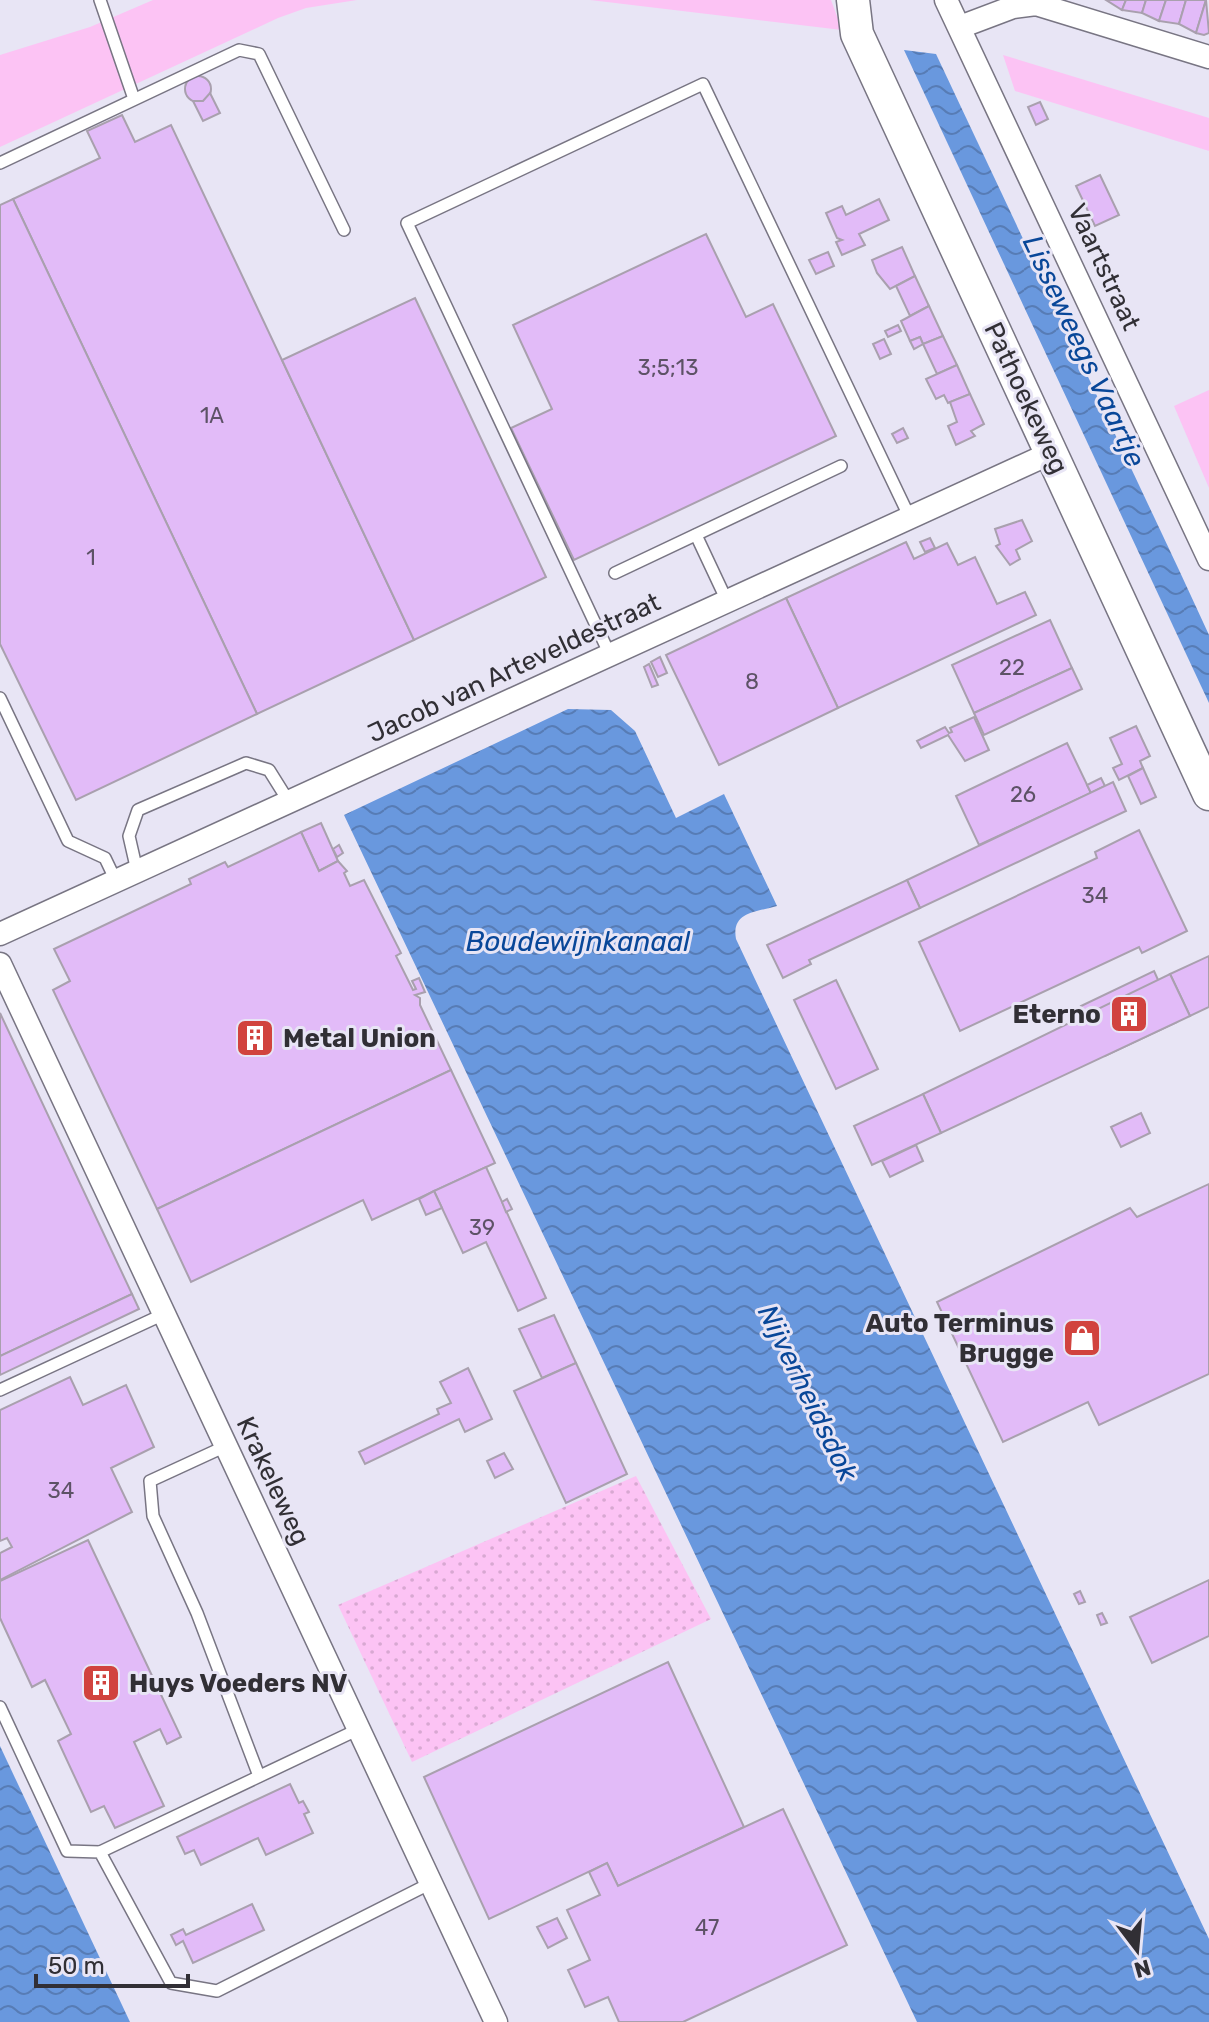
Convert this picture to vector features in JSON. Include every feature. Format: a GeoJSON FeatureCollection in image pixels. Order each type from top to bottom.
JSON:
{"type":"FeatureCollection","features":[{"type":"Feature","properties":{"kind":"main road","name":"Pathoekeweg"},"geometry":{"type":"LineString","coordinates":[[853,0],[857,34],[1209,794]]}},
{"type":"Feature","properties":{"kind":"street","name":"Vaartstraat"},"geometry":{"type":"LineString","coordinates":[[946,0],[1209,559]]}},
{"type":"Feature","properties":{"kind":"street"},"geometry":{"type":"LineString","coordinates":[[960,27],[1013,7],[1036,4],[1209,57]]}},
{"type":"Feature","properties":{"kind":"street","name":"Jacob van Arteveldestraat"},"geometry":{"type":"LineString","coordinates":[[0,934],[1051,453]]}},
{"type":"Feature","properties":{"kind":"street","name":"Krakeleweg"},"geometry":{"type":"LineString","coordinates":[[0,964],[496,2022]]}},
{"type":"Feature","properties":{"kind":"lane"},"geometry":{"type":"LineString","coordinates":[[100,0],[134,99]]}},
{"type":"Feature","properties":{"kind":"lane"},"geometry":{"type":"LineString","coordinates":[[0,163],[239,50],[259,54],[344,230]]}},
{"type":"Feature","properties":{"kind":"lane"},"geometry":{"type":"LineString","coordinates":[[610,655],[407,223],[703,84],[910,518]]}},
{"type":"Feature","properties":{"kind":"lane"},"geometry":{"type":"LineString","coordinates":[[615,573],[841,466]]}},
{"type":"Feature","properties":{"kind":"lane"},"geometry":{"type":"LineString","coordinates":[[696,535],[727,601]]}},
{"type":"Feature","properties":{"kind":"lane"},"geometry":{"type":"LineString","coordinates":[[0,698],[68,841],[105,858],[116,881]]}},
{"type":"Feature","properties":{"kind":"lane"},"geometry":{"type":"LineString","coordinates":[[137,871],[129,836],[138,810],[246,763],[269,770],[289,802]]}},
{"type":"Feature","properties":{"kind":"lane"},"geometry":{"type":"LineString","coordinates":[[0,1390],[164,1314]]}},
{"type":"Feature","properties":{"kind":"lane"},"geometry":{"type":"LineString","coordinates":[[226,1446],[150,1481],[153,1516],[197,1613],[259,1776]]}},
{"type":"Feature","properties":{"kind":"lane"},"geometry":{"type":"LineString","coordinates":[[0,1707],[67,1851],[100,1852],[359,1729]]}},
{"type":"Feature","properties":{"kind":"lane"},"geometry":{"type":"LineString","coordinates":[[100,1852],[171,1983],[217,1991],[431,1883]]}},
{"type":"Feature","properties":{"kind":"shaded area"},"geometry":{"type":"Polygon","coordinates":[[[153,0],[357,0],[306,8],[278,18],[0,147],[0,55],[90,27],[153,0]]]}},
{"type":"Feature","properties":{"kind":"shaded area"},"geometry":{"type":"Polygon","coordinates":[[[590,0],[831,0],[842,30],[590,0]]]}},
{"type":"Feature","properties":{"kind":"shaded area"},"geometry":{"type":"Polygon","coordinates":[[[1003,55],[1209,118],[1209,151],[1015,91],[1003,55]]]}},
{"type":"Feature","properties":{"kind":"shaded area"},"geometry":{"type":"Polygon","coordinates":[[[1209,390],[1209,488],[1174,406],[1209,390]]]}},
{"type":"Feature","properties":{"kind":"shaded area"},"geometry":{"type":"Polygon","coordinates":[[[636,1476],[711,1619],[412,1762],[338,1605],[636,1476]]]}},
{"type":"Feature","properties":{"kind":"water"},"geometry":{"type":"Polygon","coordinates":[[[904,50],[936,54],[1179,570],[1209,635],[1209,703],[904,50]]]}},
{"type":"Feature","properties":{"kind":"water","name":"Boudewijnkanaal"},"geometry":{"type":"Polygon","coordinates":[[[568,709],[611,710],[635,731],[676,818],[724,794],[777,906],[742,918],[737,923],[736,939],[1209,1939],[1209,2022],[917,2022],[344,815],[568,709]]]}},
{"type":"Feature","properties":{"kind":"water"},"geometry":{"type":"Polygon","coordinates":[[[0,1746],[130,2022],[0,2022],[0,1746]]]}},
{"type":"Feature","properties":{"kind":"building"},"geometry":{"type":"Polygon","coordinates":[[[1106,0],[1126,0],[1122,10],[1106,0]]]}},
{"type":"Feature","properties":{"kind":"building"},"geometry":{"type":"Polygon","coordinates":[[[1126,0],[1146,0],[1142,13],[1122,10],[1126,0]]]}},
{"type":"Feature","properties":{"kind":"building"},"geometry":{"type":"Polygon","coordinates":[[[1146,0],[1166,0],[1159,21],[1142,13],[1146,0]]]}},
{"type":"Feature","properties":{"kind":"building"},"geometry":{"type":"Polygon","coordinates":[[[1166,0],[1186,0],[1179,24],[1159,21],[1166,0]]]}},
{"type":"Feature","properties":{"kind":"building"},"geometry":{"type":"Polygon","coordinates":[[[1186,0],[1206,0],[1196,33],[1179,24],[1186,0]]]}},
{"type":"Feature","properties":{"kind":"building"},"geometry":{"type":"Polygon","coordinates":[[[1206,0],[1209,33],[1204,35],[1196,33],[1206,0]]]}},
{"type":"Feature","properties":{"kind":"building"},"geometry":{"type":"Polygon","coordinates":[[[198,76],[207,80],[211,89],[207,98],[198,102],[189,98],[185,89],[189,80],[198,76]]]}},
{"type":"Feature","properties":{"kind":"building"},"geometry":{"type":"Polygon","coordinates":[[[210,93],[220,113],[203,121],[193,101],[203,101],[210,93]]]}},
{"type":"Feature","properties":{"kind":"building"},"geometry":{"type":"Polygon","coordinates":[[[1040,102],[1048,119],[1036,125],[1028,107],[1040,102]]]}},
{"type":"Feature","properties":{"kind":"building"},"geometry":{"type":"Polygon","coordinates":[[[122,115],[135,142],[171,125],[414,640],[257,714],[13,199],[100,158],[87,131],[122,115]]]}},
{"type":"Feature","properties":{"kind":"building"},"geometry":{"type":"Polygon","coordinates":[[[1100,175],[1119,215],[1095,226],[1076,186],[1100,175]]]}},
{"type":"Feature","properties":{"kind":"building"},"geometry":{"type":"Polygon","coordinates":[[[13,199],[257,714],[76,800],[0,644],[0,205],[13,199]]]}},
{"type":"Feature","properties":{"kind":"building"},"geometry":{"type":"Polygon","coordinates":[[[879,199],[889,220],[859,234],[865,245],[842,255],[836,242],[842,240],[837,238],[826,213],[842,206],[846,215],[879,199]]]}},
{"type":"Feature","properties":{"kind":"building"},"geometry":{"type":"Polygon","coordinates":[[[706,234],[746,317],[773,304],[836,436],[574,560],[511,428],[552,409],[513,325],[706,234]]]}},
{"type":"Feature","properties":{"kind":"building"},"geometry":{"type":"Polygon","coordinates":[[[902,247],[915,276],[890,289],[877,273],[872,260],[902,247]]]}},
{"type":"Feature","properties":{"kind":"building"},"geometry":{"type":"Polygon","coordinates":[[[828,252],[834,266],[816,274],[809,260],[828,252]]]}},
{"type":"Feature","properties":{"kind":"building"},"geometry":{"type":"Polygon","coordinates":[[[915,276],[929,306],[910,316],[896,286],[915,276]]]}},
{"type":"Feature","properties":{"kind":"building"},"geometry":{"type":"Polygon","coordinates":[[[415,298],[546,577],[414,640],[282,360],[415,298]]]}},
{"type":"Feature","properties":{"kind":"building"},"geometry":{"type":"Polygon","coordinates":[[[929,306],[943,336],[923,344],[920,337],[910,341],[901,321],[929,306]]]}},
{"type":"Feature","properties":{"kind":"building"},"geometry":{"type":"Polygon","coordinates":[[[898,325],[901,331],[888,337],[885,331],[898,325]]]}},
{"type":"Feature","properties":{"kind":"building"},"geometry":{"type":"Polygon","coordinates":[[[943,336],[957,365],[937,374],[923,344],[943,336]]]}},
{"type":"Feature","properties":{"kind":"building"},"geometry":{"type":"Polygon","coordinates":[[[920,337],[923,344],[914,349],[910,341],[920,337]]]}},
{"type":"Feature","properties":{"kind":"building"},"geometry":{"type":"Polygon","coordinates":[[[884,339],[891,354],[880,359],[873,344],[884,339]]]}},
{"type":"Feature","properties":{"kind":"building"},"geometry":{"type":"Polygon","coordinates":[[[957,365],[970,394],[948,403],[944,395],[936,399],[926,379],[957,365]]]}},
{"type":"Feature","properties":{"kind":"building"},"geometry":{"type":"Polygon","coordinates":[[[970,394],[984,424],[971,431],[975,436],[956,445],[948,426],[957,422],[950,402],[970,394]]]}},
{"type":"Feature","properties":{"kind":"building"},"geometry":{"type":"Polygon","coordinates":[[[903,428],[908,438],[897,443],[892,434],[903,428]]]}},
{"type":"Feature","properties":{"kind":"building"},"geometry":{"type":"Polygon","coordinates":[[[1022,520],[1032,541],[1016,550],[1020,559],[1010,565],[996,546],[1000,544],[995,529],[1022,520]]]}},
{"type":"Feature","properties":{"kind":"building"},"geometry":{"type":"Polygon","coordinates":[[[930,538],[935,548],[925,552],[920,542],[930,538]]]}},
{"type":"Feature","properties":{"kind":"building"},"geometry":{"type":"Polygon","coordinates":[[[906,542],[914,559],[947,543],[958,565],[975,557],[997,604],[1025,592],[1036,615],[838,708],[786,598],[906,542]]]}},
{"type":"Feature","properties":{"kind":"building"},"geometry":{"type":"Polygon","coordinates":[[[786,598],[838,708],[719,765],[666,655],[786,598]]]}},
{"type":"Feature","properties":{"kind":"building"},"geometry":{"type":"Polygon","coordinates":[[[1050,620],[1072,668],[974,713],[952,665],[1050,620]]]}},
{"type":"Feature","properties":{"kind":"building"},"geometry":{"type":"Polygon","coordinates":[[[660,657],[667,673],[658,677],[651,662],[660,657]]]}},
{"type":"Feature","properties":{"kind":"building"},"geometry":{"type":"Polygon","coordinates":[[[649,664],[658,685],[652,687],[644,667],[649,664]]]}},
{"type":"Feature","properties":{"kind":"building"},"geometry":{"type":"Polygon","coordinates":[[[1072,668],[1082,689],[984,735],[974,713],[1072,668]]]}},
{"type":"Feature","properties":{"kind":"building"},"geometry":{"type":"Polygon","coordinates":[[[974,717],[989,750],[965,761],[948,735],[921,748],[917,741],[945,727],[949,733],[952,732],[950,728],[974,717]]]}},
{"type":"Feature","properties":{"kind":"building"},"geometry":{"type":"Polygon","coordinates":[[[1136,726],[1150,756],[1140,761],[1143,768],[1119,780],[1113,768],[1122,764],[1110,738],[1136,726]]]}},
{"type":"Feature","properties":{"kind":"building"},"geometry":{"type":"Polygon","coordinates":[[[1067,743],[1091,793],[979,845],[956,796],[1067,743]]]}},
{"type":"Feature","properties":{"kind":"building"},"geometry":{"type":"Polygon","coordinates":[[[1143,768],[1156,797],[1141,804],[1128,776],[1143,768]]]}},
{"type":"Feature","properties":{"kind":"building"},"geometry":{"type":"Polygon","coordinates":[[[1101,778],[1105,786],[1091,793],[1087,785],[1101,778]]]}},
{"type":"Feature","properties":{"kind":"building"},"geometry":{"type":"Polygon","coordinates":[[[1113,782],[1126,811],[920,908],[907,880],[1113,782]]]}},
{"type":"Feature","properties":{"kind":"building"},"geometry":{"type":"Polygon","coordinates":[[[321,823],[338,861],[319,871],[301,832],[321,823]]]}},
{"type":"Feature","properties":{"kind":"building"},"geometry":{"type":"Polygon","coordinates":[[[1139,830],[1187,931],[1142,953],[1139,947],[960,1031],[919,942],[1097,858],[1095,852],[1139,830]]]}},
{"type":"Feature","properties":{"kind":"building","name":"Metal Union"},"geometry":{"type":"Polygon","coordinates":[[[301,832],[319,871],[338,861],[347,871],[344,873],[350,886],[364,880],[401,953],[396,956],[413,990],[416,989],[412,981],[419,978],[425,992],[415,995],[420,998],[420,1005],[451,1070],[157,1209],[53,990],[70,981],[54,949],[191,884],[189,879],[225,862],[228,867],[301,832]]]}},
{"type":"Feature","properties":{"kind":"building"},"geometry":{"type":"Polygon","coordinates":[[[339,845],[343,853],[337,857],[333,849],[339,845]]]}},
{"type":"Feature","properties":{"kind":"building"},"geometry":{"type":"Polygon","coordinates":[[[907,880],[920,908],[809,960],[811,964],[783,978],[767,945],[907,880]]]}},
{"type":"Feature","properties":{"kind":"building"},"geometry":{"type":"Polygon","coordinates":[[[1209,956],[1209,1007],[1190,1016],[1170,974],[1209,956]]]}},
{"type":"Feature","properties":{"kind":"building","name":"Eterno"},"geometry":{"type":"Polygon","coordinates":[[[1154,971],[1177,1022],[1105,1056],[1081,1006],[1154,971]]]}},
{"type":"Feature","properties":{"kind":"building"},"geometry":{"type":"Polygon","coordinates":[[[1170,974],[1190,1016],[941,1133],[923,1094],[1170,974]]]}},
{"type":"Feature","properties":{"kind":"building"},"geometry":{"type":"Polygon","coordinates":[[[836,980],[878,1069],[836,1089],[794,1000],[836,980]]]}},
{"type":"Feature","properties":{"kind":"building"},"geometry":{"type":"Polygon","coordinates":[[[0,1013],[132,1294],[0,1356],[0,1013]]]}},
{"type":"Feature","properties":{"kind":"building"},"geometry":{"type":"Polygon","coordinates":[[[451,1070],[495,1163],[372,1220],[363,1200],[191,1282],[157,1209],[451,1070]]]}},
{"type":"Feature","properties":{"kind":"building"},"geometry":{"type":"Polygon","coordinates":[[[923,1094],[941,1133],[872,1165],[854,1126],[923,1094]]]}},
{"type":"Feature","properties":{"kind":"building"},"geometry":{"type":"Polygon","coordinates":[[[1141,1113],[1150,1133],[1121,1147],[1111,1127],[1141,1113]]]}},
{"type":"Feature","properties":{"kind":"building"},"geometry":{"type":"Polygon","coordinates":[[[916,1145],[923,1161],[890,1177],[882,1161],[916,1145]]]}},
{"type":"Feature","properties":{"kind":"building"},"geometry":{"type":"Polygon","coordinates":[[[486,1167],[546,1298],[518,1311],[486,1242],[463,1253],[434,1191],[486,1167]]]}},
{"type":"Feature","properties":{"kind":"building","name":"Auto Terminus Brugge"},"geometry":{"type":"Polygon","coordinates":[[[1209,1184],[1209,1374],[1099,1425],[1088,1402],[1003,1442],[937,1302],[1130,1208],[1137,1217],[1209,1184]]]}},
{"type":"Feature","properties":{"kind":"building"},"geometry":{"type":"Polygon","coordinates":[[[434,1191],[442,1208],[426,1215],[419,1199],[434,1191]]]}},
{"type":"Feature","properties":{"kind":"building"},"geometry":{"type":"Polygon","coordinates":[[[507,1199],[512,1209],[506,1212],[502,1202],[507,1199]]]}},
{"type":"Feature","properties":{"kind":"building"},"geometry":{"type":"Polygon","coordinates":[[[132,1294],[139,1309],[0,1375],[0,1356],[132,1294]]]}},
{"type":"Feature","properties":{"kind":"building"},"geometry":{"type":"Polygon","coordinates":[[[554,1315],[576,1363],[542,1378],[519,1329],[554,1315]]]}},
{"type":"Feature","properties":{"kind":"building"},"geometry":{"type":"Polygon","coordinates":[[[576,1363],[627,1474],[566,1503],[514,1391],[576,1363]]]}},
{"type":"Feature","properties":{"kind":"building"},"geometry":{"type":"Polygon","coordinates":[[[468,1368],[492,1419],[465,1432],[459,1419],[365,1464],[359,1452],[439,1414],[437,1409],[451,1403],[440,1382],[468,1368]]]}},
{"type":"Feature","properties":{"kind":"building"},"geometry":{"type":"Polygon","coordinates":[[[70,1377],[83,1405],[126,1385],[154,1447],[111,1468],[132,1512],[0,1580],[0,1553],[12,1547],[7,1538],[0,1541],[0,1410],[70,1377]]]}},
{"type":"Feature","properties":{"kind":"building"},"geometry":{"type":"Polygon","coordinates":[[[504,1453],[513,1469],[495,1478],[487,1461],[504,1453]]]}},
{"type":"Feature","properties":{"kind":"building","name":"Huys Voeders NV"},"geometry":{"type":"Polygon","coordinates":[[[88,1540],[181,1737],[167,1744],[160,1729],[134,1742],[164,1806],[115,1828],[104,1806],[91,1812],[58,1741],[71,1734],[45,1680],[32,1687],[0,1618],[0,1581],[88,1540]]]}},
{"type":"Feature","properties":{"kind":"building"},"geometry":{"type":"Polygon","coordinates":[[[1209,1580],[1209,1636],[1152,1663],[1130,1617],[1209,1580]]]}},
{"type":"Feature","properties":{"kind":"building"},"geometry":{"type":"Polygon","coordinates":[[[1080,1591],[1085,1602],[1079,1604],[1074,1594],[1080,1591]]]}},
{"type":"Feature","properties":{"kind":"building"},"geometry":{"type":"Polygon","coordinates":[[[1102,1613],[1107,1623],[1101,1625],[1097,1615],[1102,1613]]]}},
{"type":"Feature","properties":{"kind":"building"},"geometry":{"type":"Polygon","coordinates":[[[668,1662],[744,1827],[618,1886],[607,1863],[489,1919],[424,1777],[668,1662]]]}},
{"type":"Feature","properties":{"kind":"building"},"geometry":{"type":"Polygon","coordinates":[[[290,1784],[299,1803],[303,1801],[309,1812],[304,1814],[313,1833],[266,1855],[258,1838],[201,1865],[194,1850],[185,1854],[177,1837],[290,1784]]]}},
{"type":"Feature","properties":{"kind":"building"},"geometry":{"type":"Polygon","coordinates":[[[783,1809],[847,1945],[683,2022],[619,2022],[608,1997],[585,2007],[568,1970],[590,1960],[567,1910],[600,1895],[589,1872],[607,1863],[618,1886],[783,1809]]]}},
{"type":"Feature","properties":{"kind":"building"},"geometry":{"type":"Polygon","coordinates":[[[252,1904],[264,1930],[193,1963],[183,1941],[176,1945],[171,1935],[183,1929],[186,1935],[252,1904]]]}},
{"type":"Feature","properties":{"kind":"building"},"geometry":{"type":"Polygon","coordinates":[[[557,1918],[567,1938],[548,1948],[537,1927],[557,1918]]]}},
{"type":"Feature","properties":{"kind":"place","name":"Eterno"},"geometry":{"type":"Point","coordinates":[1129,1014]}},
{"type":"Feature","properties":{"kind":"place","name":"Metal Union"},"geometry":{"type":"Point","coordinates":[255,1038]}},
{"type":"Feature","properties":{"kind":"place","name":"Auto Terminus Brugge"},"geometry":{"type":"Point","coordinates":[1082,1338]}},
{"type":"Feature","properties":{"kind":"place","name":"Huys Voeders NV"},"geometry":{"type":"Point","coordinates":[101,1683]}},
{"type":"Feature","properties":{"kind":"water label","name":"Lisseweegs Vaartje"},"geometry":{"type":"Point","coordinates":[1084,351]}},
{"type":"Feature","properties":{"kind":"water label","name":"Nijverheidsdok"},"geometry":{"type":"Point","coordinates":[808,1393]}}]}
